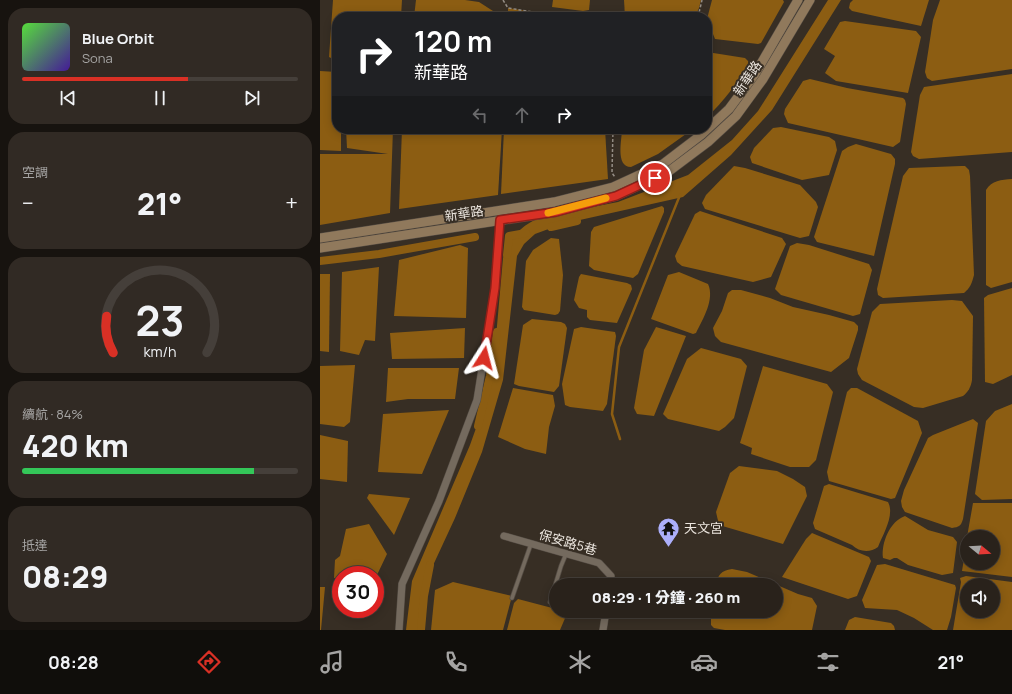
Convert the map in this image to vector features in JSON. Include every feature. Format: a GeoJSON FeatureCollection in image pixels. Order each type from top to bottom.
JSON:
{"type":"FeatureCollection","features":[{"type":"Feature","properties":{"kind":"street","name":"新華路"},"geometry":{"type":"LineString","coordinates":[[712,125],[729,109],[755,74],[798,0]]}},
{"type":"Feature","properties":{"kind":"street","name":"新華路"},"geometry":{"type":"LineString","coordinates":[[320,248],[556,212],[616,196],[668,172],[708,142],[736,116],[763,79],[810,0]]}},
{"type":"Feature","properties":{"kind":"street","name":"新華路"},"geometry":{"type":"LineString","coordinates":[[320,238],[554,202],[619,184],[663,164],[703,134]]}},
{"type":"Feature","properties":{"kind":"street"},"geometry":{"type":"LineString","coordinates":[[399,630],[402,584],[439,501],[477,400],[495,288],[500,220]]}},
{"type":"Feature","properties":{"kind":"street","name":"保安路5巷"},"geometry":{"type":"LineString","coordinates":[[504,536],[599,563],[611,576],[611,578]]}},
{"type":"Feature","properties":{"kind":"street"},"geometry":{"type":"LineString","coordinates":[[603,630],[605,618]]}},
{"type":"Feature","properties":{"kind":"lane"},"geometry":{"type":"LineString","coordinates":[[512,598],[531,544]]}},
{"type":"Feature","properties":{"kind":"lane"},"geometry":{"type":"LineString","coordinates":[[557,578],[566,554]]}},
{"type":"Feature","properties":{"kind":"path"},"geometry":{"type":"LineString","coordinates":[[503,0],[508,8],[533,12]]}},
{"type":"Feature","properties":{"kind":"path"},"geometry":{"type":"LineString","coordinates":[[699,12],[702,0]]}},
{"type":"Feature","properties":{"kind":"path"},"geometry":{"type":"LineString","coordinates":[[613,134],[612,173],[619,184]]}},
{"type":"Feature","properties":{"kind":"shaded area"},"geometry":{"type":"Polygon","coordinates":[[[333,0],[402,0],[401,12],[332,12],[333,0]]]}},
{"type":"Feature","properties":{"kind":"shaded area"},"geometry":{"type":"Polygon","coordinates":[[[416,0],[465,0],[479,2],[493,11],[493,12],[415,12],[416,0]]]}},
{"type":"Feature","properties":{"kind":"shaded area"},"geometry":{"type":"Polygon","coordinates":[[[553,0],[590,0],[589,10],[583,11],[552,7],[553,0]]]}},
{"type":"Feature","properties":{"kind":"shaded area"},"geometry":{"type":"Polygon","coordinates":[[[624,0],[701,0],[697,12],[625,12],[624,0]]]}},
{"type":"Feature","properties":{"kind":"shaded area"},"geometry":{"type":"Polygon","coordinates":[[[712,0],[783,0],[784,2],[761,43],[758,44],[715,39],[712,32],[712,12],[709,12],[712,0]]]}},
{"type":"Feature","properties":{"kind":"shaded area"},"geometry":{"type":"Polygon","coordinates":[[[828,0],[841,0],[772,110],[731,155],[683,197],[562,224],[535,234],[524,244],[517,256],[503,380],[482,452],[455,518],[423,587],[418,630],[406,630],[412,581],[470,445],[490,389],[493,371],[503,258],[513,238],[527,224],[541,217],[618,202],[688,175],[732,140],[758,111],[828,0]]]}},
{"type":"Feature","properties":{"kind":"shaded area"},"geometry":{"type":"Polygon","coordinates":[[[853,0],[929,0],[921,26],[852,11],[849,8],[850,3],[853,0]]]}},
{"type":"Feature","properties":{"kind":"shaded area"},"geometry":{"type":"Polygon","coordinates":[[[940,0],[1012,0],[1012,69],[932,81],[927,78],[925,72],[933,20],[940,0]]]}},
{"type":"Feature","properties":{"kind":"shaded area"},"geometry":{"type":"Polygon","coordinates":[[[508,8],[533,12],[508,12],[508,8]]]}},
{"type":"Feature","properties":{"kind":"shaded area"},"geometry":{"type":"Polygon","coordinates":[[[332,14],[332,58],[329,57],[332,14]]]}},
{"type":"Feature","properties":{"kind":"shaded area"},"geometry":{"type":"Polygon","coordinates":[[[845,21],[916,31],[921,37],[908,93],[836,81],[825,73],[835,56],[824,49],[840,22],[845,21]]]}},
{"type":"Feature","properties":{"kind":"shaded area"},"geometry":{"type":"Polygon","coordinates":[[[712,53],[745,58],[749,64],[730,92],[712,112],[712,53]]]}},
{"type":"Feature","properties":{"kind":"shaded area"},"geometry":{"type":"Polygon","coordinates":[[[320,71],[332,72],[332,134],[341,134],[341,151],[320,150],[320,71]]]}},
{"type":"Feature","properties":{"kind":"shaded area"},"geometry":{"type":"Polygon","coordinates":[[[1012,74],[1012,152],[919,159],[913,156],[911,152],[920,95],[924,87],[1012,74]]]}},
{"type":"Feature","properties":{"kind":"shaded area"},"geometry":{"type":"Polygon","coordinates":[[[810,79],[847,88],[903,98],[906,104],[900,142],[893,147],[788,123],[784,114],[785,109],[803,81],[810,79]]]}},
{"type":"Feature","properties":{"kind":"shaded area"},"geometry":{"type":"Polygon","coordinates":[[[781,127],[829,137],[835,141],[837,150],[829,175],[802,180],[752,163],[750,157],[754,148],[773,128],[781,127]]]}},
{"type":"Feature","properties":{"kind":"shaded area"},"geometry":{"type":"Polygon","coordinates":[[[346,134],[393,134],[390,213],[320,225],[320,154],[388,154],[347,148],[346,134]]]}},
{"type":"Feature","properties":{"kind":"shaded area"},"geometry":{"type":"Polygon","coordinates":[[[402,134],[502,134],[498,195],[399,209],[402,134]]]}},
{"type":"Feature","properties":{"kind":"shaded area"},"geometry":{"type":"Polygon","coordinates":[[[504,134],[605,134],[608,179],[501,194],[504,134]]]}},
{"type":"Feature","properties":{"kind":"shaded area"},"geometry":{"type":"Polygon","coordinates":[[[622,134],[686,134],[658,154],[631,167],[626,166],[621,158],[622,134]]]}},
{"type":"Feature","properties":{"kind":"shaded area"},"geometry":{"type":"Polygon","coordinates":[[[856,144],[891,154],[895,159],[874,256],[817,242],[814,237],[842,151],[856,144]]]}},
{"type":"Feature","properties":{"kind":"shaded area"},"geometry":{"type":"Polygon","coordinates":[[[734,166],[800,185],[816,202],[818,207],[809,236],[800,238],[705,209],[702,203],[706,195],[734,166]]]}},
{"type":"Feature","properties":{"kind":"shaded area"},"geometry":{"type":"Polygon","coordinates":[[[965,166],[969,170],[970,176],[974,275],[972,283],[964,293],[883,298],[878,295],[877,289],[903,176],[909,168],[965,166]]]}},
{"type":"Feature","properties":{"kind":"shaded area"},"geometry":{"type":"Polygon","coordinates":[[[1012,179],[1012,282],[991,288],[986,285],[986,190],[994,182],[1012,179]]]}},
{"type":"Feature","properties":{"kind":"shaded area"},"geometry":{"type":"Polygon","coordinates":[[[662,206],[664,208],[664,212],[638,274],[633,278],[594,270],[589,266],[591,232],[594,227],[662,206]]]}},
{"type":"Feature","properties":{"kind":"shaded area"},"geometry":{"type":"Polygon","coordinates":[[[700,211],[782,238],[786,244],[771,277],[753,282],[682,266],[677,262],[675,256],[695,214],[700,211]]]}},
{"type":"Feature","properties":{"kind":"shaded area"},"geometry":{"type":"Polygon","coordinates":[[[551,238],[559,239],[563,275],[560,311],[555,315],[524,310],[522,307],[526,261],[533,250],[551,238]]]}},
{"type":"Feature","properties":{"kind":"shaded area"},"geometry":{"type":"Polygon","coordinates":[[[797,243],[809,245],[869,264],[872,270],[860,314],[853,316],[781,295],[775,289],[790,246],[797,243]]]}},
{"type":"Feature","properties":{"kind":"shaded area"},"geometry":{"type":"Polygon","coordinates":[[[460,245],[468,248],[466,318],[394,316],[399,260],[460,245]]]}},
{"type":"Feature","properties":{"kind":"shaded area"},"geometry":{"type":"Polygon","coordinates":[[[379,267],[375,341],[365,340],[359,355],[340,351],[342,272],[379,267]]]}},
{"type":"Feature","properties":{"kind":"shaded area"},"geometry":{"type":"Polygon","coordinates":[[[679,272],[708,284],[710,290],[709,302],[702,322],[696,333],[693,334],[651,319],[668,275],[679,272]]]}},
{"type":"Feature","properties":{"kind":"shaded area"},"geometry":{"type":"Polygon","coordinates":[[[320,274],[330,274],[329,352],[320,351],[320,274]]]}},
{"type":"Feature","properties":{"kind":"shaded area"},"geometry":{"type":"Polygon","coordinates":[[[581,274],[631,285],[632,289],[617,323],[590,320],[587,317],[587,310],[579,308],[574,300],[581,274]]]}},
{"type":"Feature","properties":{"kind":"shaded area"},"geometry":{"type":"Polygon","coordinates":[[[1012,288],[1012,375],[993,384],[985,382],[984,298],[988,295],[1012,288]]]}},
{"type":"Feature","properties":{"kind":"shaded area"},"geometry":{"type":"Polygon","coordinates":[[[732,290],[741,290],[770,298],[793,307],[854,322],[858,326],[858,330],[849,358],[831,372],[721,342],[715,336],[713,328],[722,311],[728,293],[732,290]]]}},
{"type":"Feature","properties":{"kind":"shaded area"},"geometry":{"type":"Polygon","coordinates":[[[952,300],[962,301],[973,316],[972,380],[968,391],[963,396],[923,408],[914,407],[862,380],[857,369],[872,312],[880,304],[952,300]]]}},
{"type":"Feature","properties":{"kind":"shaded area"},"geometry":{"type":"Polygon","coordinates":[[[532,319],[561,322],[565,324],[567,328],[559,386],[554,392],[514,384],[523,325],[532,319]]]}},
{"type":"Feature","properties":{"kind":"shaded area"},"geometry":{"type":"Polygon","coordinates":[[[581,327],[615,332],[616,336],[607,404],[603,411],[565,405],[562,384],[574,329],[581,327]]]}},
{"type":"Feature","properties":{"kind":"shaded area"},"geometry":{"type":"Polygon","coordinates":[[[656,327],[686,336],[654,416],[637,414],[634,408],[644,350],[656,327]]]}},
{"type":"Feature","properties":{"kind":"shaded area"},"geometry":{"type":"Polygon","coordinates":[[[465,328],[464,358],[392,359],[390,333],[465,328]]]}},
{"type":"Feature","properties":{"kind":"shaded area"},"geometry":{"type":"Polygon","coordinates":[[[701,348],[741,359],[747,366],[734,418],[719,431],[668,419],[663,414],[687,359],[701,348]]]}},
{"type":"Feature","properties":{"kind":"shaded area"},"geometry":{"type":"Polygon","coordinates":[[[355,365],[350,422],[344,427],[320,424],[320,366],[355,365]]]}},
{"type":"Feature","properties":{"kind":"shaded area"},"geometry":{"type":"Polygon","coordinates":[[[763,366],[827,384],[833,392],[816,460],[809,467],[790,467],[751,454],[752,448],[740,443],[763,366]]]}},
{"type":"Feature","properties":{"kind":"shaded area"},"geometry":{"type":"Polygon","coordinates":[[[388,368],[459,368],[455,399],[408,399],[386,402],[388,368]]]}},
{"type":"Feature","properties":{"kind":"shaded area"},"geometry":{"type":"Polygon","coordinates":[[[513,388],[553,395],[555,406],[549,427],[546,454],[525,449],[498,437],[513,388]]]}},
{"type":"Feature","properties":{"kind":"shaded area"},"geometry":{"type":"Polygon","coordinates":[[[851,388],[857,388],[918,421],[922,433],[895,498],[891,499],[829,481],[827,472],[847,392],[851,388]]]}},
{"type":"Feature","properties":{"kind":"shaded area"},"geometry":{"type":"Polygon","coordinates":[[[1012,404],[1012,499],[982,500],[975,494],[986,421],[995,411],[1012,404]]]}},
{"type":"Feature","properties":{"kind":"shaded area"},"geometry":{"type":"Polygon","coordinates":[[[449,410],[422,474],[378,472],[383,414],[449,410]]]}},
{"type":"Feature","properties":{"kind":"shaded area"},"geometry":{"type":"Polygon","coordinates":[[[973,419],[978,423],[963,519],[960,525],[952,528],[905,512],[901,501],[904,490],[928,438],[973,419]]]}},
{"type":"Feature","properties":{"kind":"shaded area"},"geometry":{"type":"Polygon","coordinates":[[[320,435],[348,441],[347,482],[320,479],[320,435]]]}},
{"type":"Feature","properties":{"kind":"shaded area"},"geometry":{"type":"Polygon","coordinates":[[[739,466],[777,471],[805,487],[807,496],[783,544],[719,525],[716,512],[730,473],[739,466]]]}},
{"type":"Feature","properties":{"kind":"shaded area"},"geometry":{"type":"Polygon","coordinates":[[[829,484],[888,502],[890,507],[889,519],[878,547],[868,551],[861,550],[815,529],[813,523],[824,486],[829,484]]]}},
{"type":"Feature","properties":{"kind":"shaded area"},"geometry":{"type":"Polygon","coordinates":[[[369,494],[410,498],[394,535],[367,498],[369,494]]]}},
{"type":"Feature","properties":{"kind":"shaded area"},"geometry":{"type":"Polygon","coordinates":[[[973,503],[1012,503],[1012,577],[962,571],[1000,570],[1000,530],[968,530],[973,503]]]}},
{"type":"Feature","properties":{"kind":"shaded area"},"geometry":{"type":"Polygon","coordinates":[[[905,516],[928,530],[953,537],[957,542],[953,573],[942,575],[908,565],[897,558],[890,560],[883,558],[883,546],[888,533],[895,523],[905,516]]]}},
{"type":"Feature","properties":{"kind":"shaded area"},"geometry":{"type":"Polygon","coordinates":[[[369,524],[387,554],[381,566],[335,566],[335,560],[340,556],[346,529],[369,524]]]}},
{"type":"Feature","properties":{"kind":"shaded area"},"geometry":{"type":"Polygon","coordinates":[[[812,533],[869,557],[871,561],[857,596],[848,599],[782,577],[806,539],[812,533]]]}},
{"type":"Feature","properties":{"kind":"shaded area"},"geometry":{"type":"Polygon","coordinates":[[[885,564],[955,585],[956,588],[951,617],[947,630],[933,630],[914,618],[897,610],[865,608],[862,600],[877,565],[885,564]]]}},
{"type":"Feature","properties":{"kind":"shaded area"},"geometry":{"type":"Polygon","coordinates":[[[732,569],[747,572],[761,578],[718,578],[725,571],[732,569]]]}},
{"type":"Feature","properties":{"kind":"shaded area"},"geometry":{"type":"Polygon","coordinates":[[[966,576],[981,578],[960,578],[966,576]]]}},
{"type":"Feature","properties":{"kind":"shaded area"},"geometry":{"type":"Polygon","coordinates":[[[1000,580],[1012,582],[1012,630],[953,630],[960,588],[960,618],[1000,618],[1000,580]]]}},
{"type":"Feature","properties":{"kind":"shaded area"},"geometry":{"type":"Polygon","coordinates":[[[453,582],[512,596],[503,630],[431,630],[435,590],[453,582]]]}},
{"type":"Feature","properties":{"kind":"shaded area"},"geometry":{"type":"Polygon","coordinates":[[[320,587],[325,587],[321,630],[320,630],[320,587]]]}},
{"type":"Feature","properties":{"kind":"shaded area"},"geometry":{"type":"Polygon","coordinates":[[[783,588],[812,598],[817,606],[812,630],[725,630],[714,628],[711,625],[711,618],[783,618],[783,588]]]}},
{"type":"Feature","properties":{"kind":"shaded area"},"geometry":{"type":"Polygon","coordinates":[[[518,599],[549,607],[549,618],[565,618],[560,630],[507,630],[514,603],[518,599]]]}},
{"type":"Feature","properties":{"kind":"shaded area"},"geometry":{"type":"Polygon","coordinates":[[[855,617],[891,623],[895,630],[845,630],[849,620],[855,617]]]}},
{"type":"Feature","properties":{"kind":"waterway"},"geometry":{"type":"LineString","coordinates":[[620,439],[612,414],[619,347],[680,195]]}},
{"type":"Feature","properties":{"kind":"waterway"},"geometry":{"type":"LineString","coordinates":[[551,227],[577,221]]}},
{"type":"Feature","properties":{"kind":"waterway"},"geometry":{"type":"LineString","coordinates":[[507,255],[509,236],[526,233]]}},
{"type":"Feature","properties":{"kind":"waterway"},"geometry":{"type":"LineString","coordinates":[[320,261],[379,254],[475,237]]}},
{"type":"Feature","properties":{"kind":"waterway"},"geometry":{"type":"LineString","coordinates":[[478,426],[490,376],[497,332]]}},
{"type":"Feature","properties":{"kind":"waterway"},"geometry":{"type":"LineString","coordinates":[[421,630],[424,596],[430,565]]}},
{"type":"Feature","properties":{"kind":"slow traffic"},"geometry":{"type":"LineString","coordinates":[[548,213],[606,198]]}},
{"type":"Feature","properties":{"kind":"place","name":"天文宮"},"geometry":{"type":"Point","coordinates":[669,548]}},
{"type":"Feature","properties":{"kind":"route"},"geometry":{"type":"LineString","coordinates":[[484,358],[495,288],[500,220],[556,212],[616,196],[655,178]]}}]}
